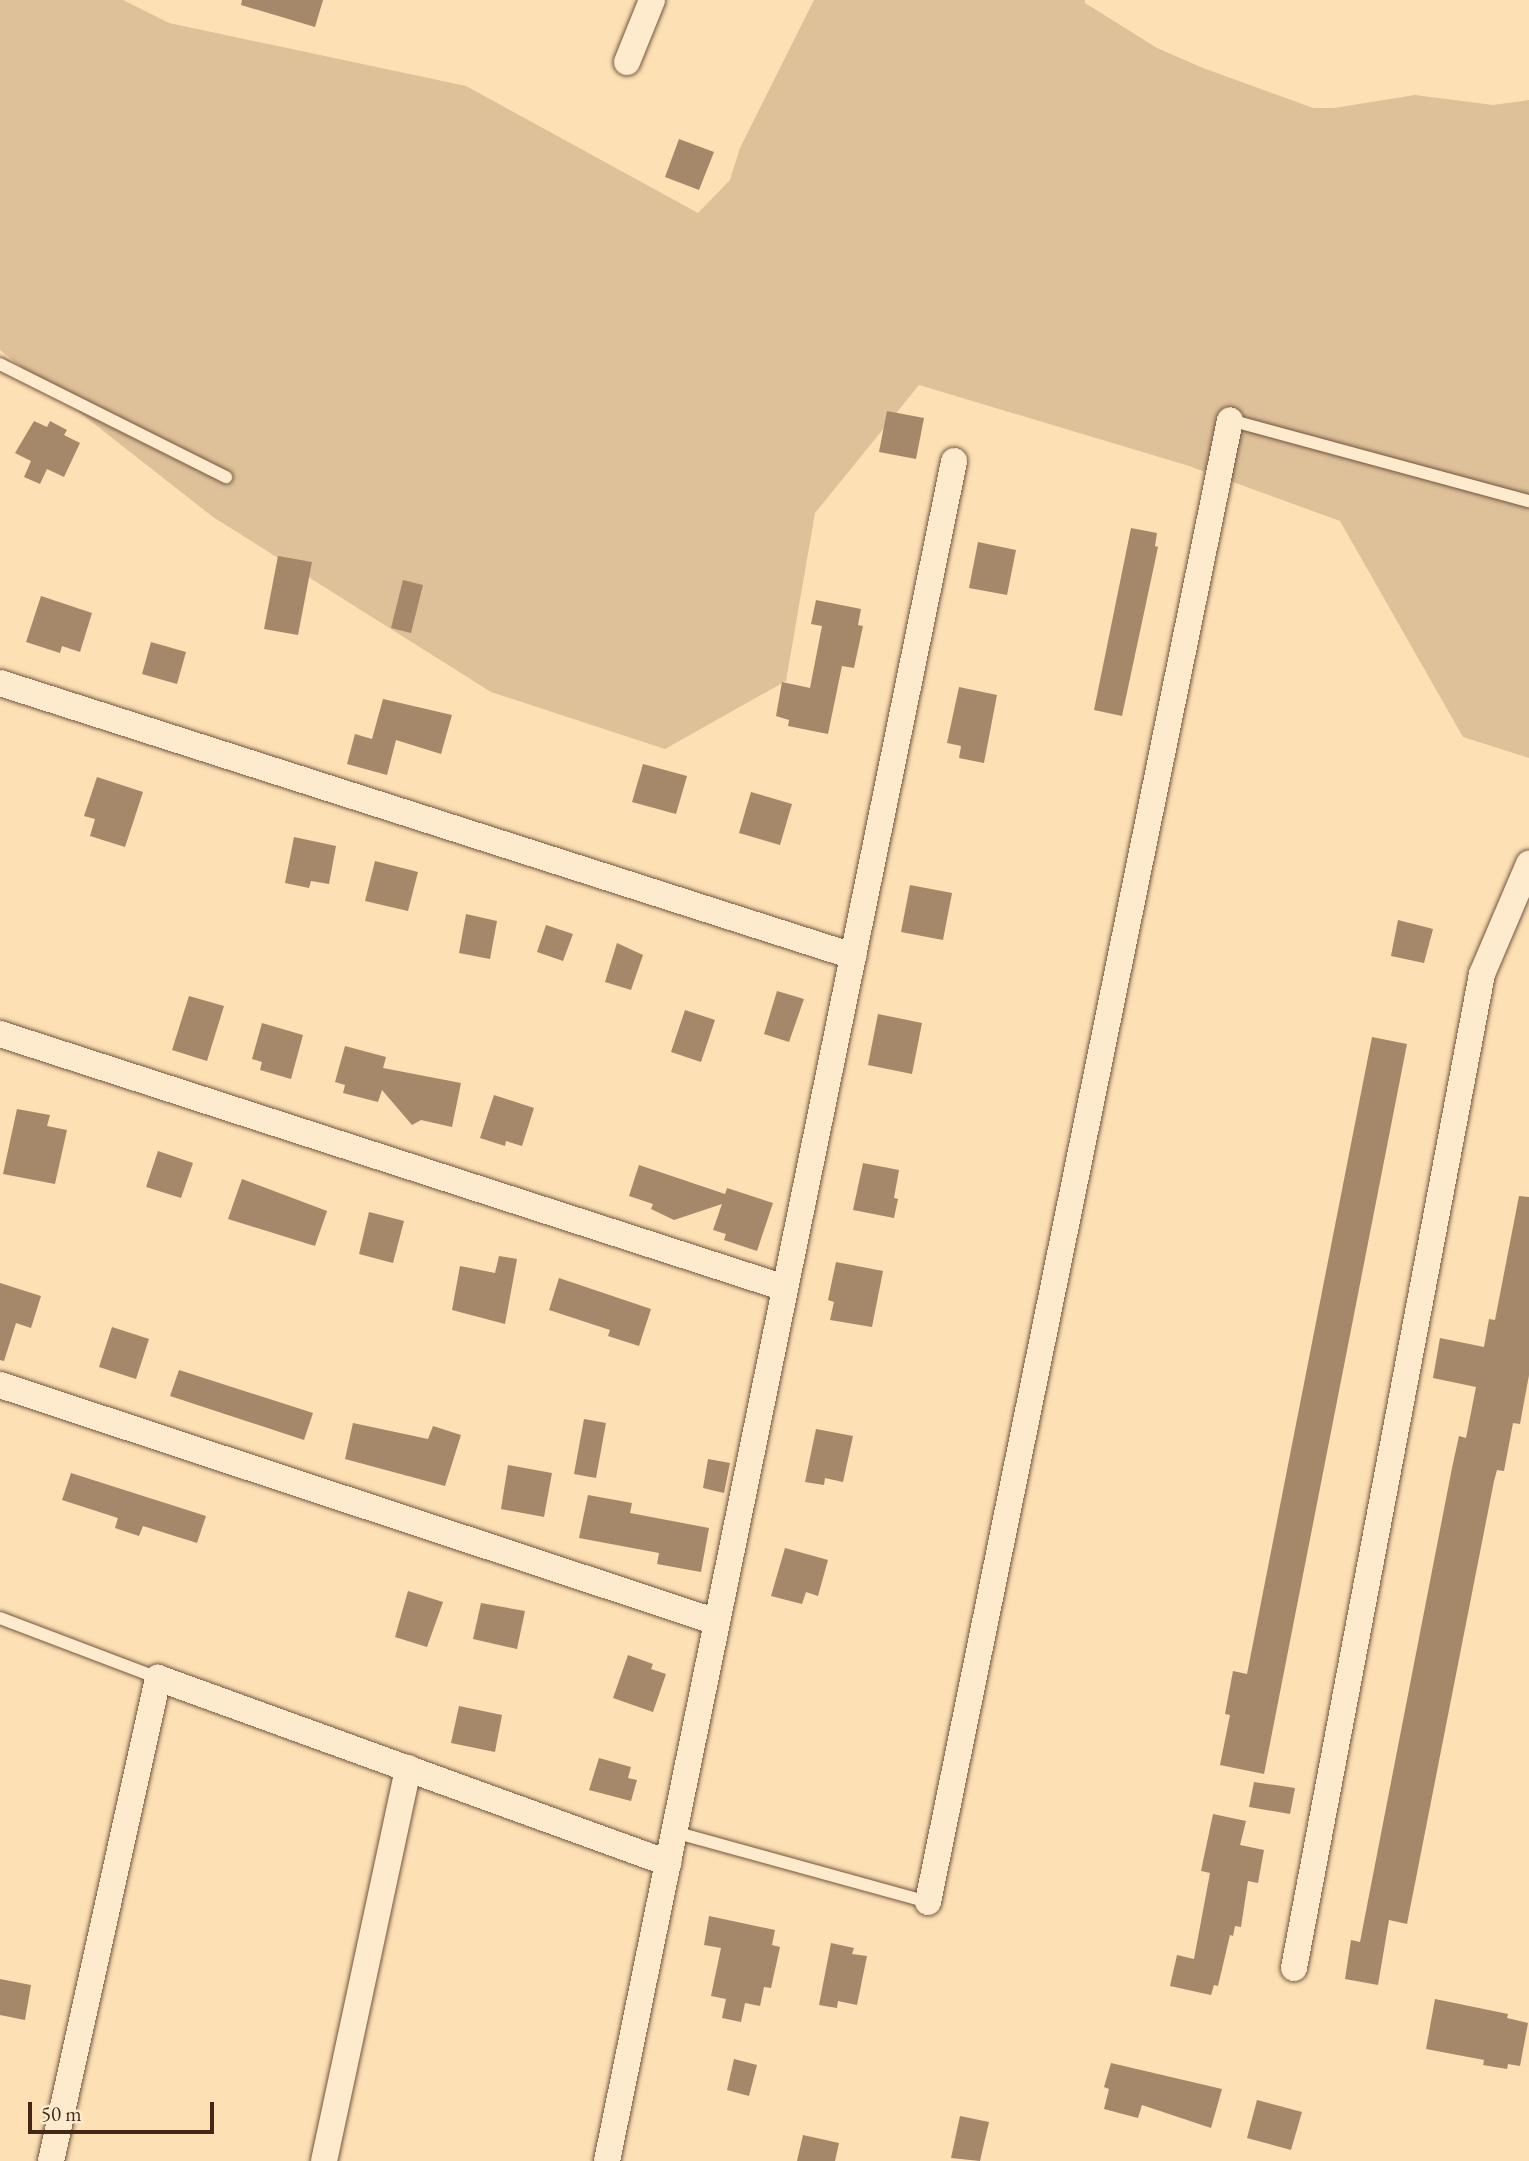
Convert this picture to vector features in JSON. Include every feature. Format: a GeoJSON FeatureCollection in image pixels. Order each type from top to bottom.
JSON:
{"type":"FeatureCollection","features":[{"type":"Feature","properties":{"kind":"street"},"geometry":{"type":"LineString","coordinates":[[627,62],[652,0]]}},
{"type":"Feature","properties":{"kind":"street"},"geometry":{"type":"LineString","coordinates":[[928,1902],[1230,420]]}},
{"type":"Feature","properties":{"kind":"street"},"geometry":{"type":"LineString","coordinates":[[607,2161],[954,461]]}},
{"type":"Feature","properties":{"kind":"street"},"geometry":{"type":"LineString","coordinates":[[0,683],[853,956]]}},
{"type":"Feature","properties":{"kind":"street"},"geometry":{"type":"LineString","coordinates":[[1294,1968],[1482,974],[1529,864]]}},
{"type":"Feature","properties":{"kind":"street"},"geometry":{"type":"LineString","coordinates":[[0,1034],[785,1288]]}},
{"type":"Feature","properties":{"kind":"street"},"geometry":{"type":"LineString","coordinates":[[0,1385],[717,1622]]}},
{"type":"Feature","properties":{"kind":"street"},"geometry":{"type":"LineString","coordinates":[[51,2161],[158,1678],[668,1863]]}},
{"type":"Feature","properties":{"kind":"street"},"geometry":{"type":"LineString","coordinates":[[324,2161],[408,1768]]}},
{"type":"Feature","properties":{"kind":"lane"},"geometry":{"type":"LineString","coordinates":[[0,364],[226,477]]}},
{"type":"Feature","properties":{"kind":"lane"},"geometry":{"type":"LineString","coordinates":[[1230,420],[1529,501]]}},
{"type":"Feature","properties":{"kind":"lane"},"geometry":{"type":"LineString","coordinates":[[0,1618],[158,1678]]}},
{"type":"Feature","properties":{"kind":"lane"},"geometry":{"type":"LineString","coordinates":[[674,1832],[928,1902]]}},
{"type":"Feature","properties":{"kind":"shaded area"},"geometry":{"type":"Polygon","coordinates":[[[0,0],[123,0],[169,23],[466,86],[698,213],[730,180],[740,148],[814,0],[1085,0],[1085,3],[1157,48],[1203,68],[1313,108],[1334,108],[1415,95],[1493,105],[1529,100],[1529,758],[1463,737],[1340,521],[1189,466],[919,385],[815,513],[786,681],[665,749],[491,692],[213,517],[0,350],[0,0]]]}},
{"type":"Feature","properties":{"kind":"building"},"geometry":{"type":"Polygon","coordinates":[[[242,0],[323,0],[315,27],[241,5],[242,0]]]}},
{"type":"Feature","properties":{"kind":"building"},"geometry":{"type":"Polygon","coordinates":[[[679,139],[714,152],[699,190],[665,177],[679,139]]]}},
{"type":"Feature","properties":{"kind":"building"},"geometry":{"type":"Polygon","coordinates":[[[887,411],[924,418],[916,459],[879,452],[887,411]]]}},
{"type":"Feature","properties":{"kind":"building"},"geometry":{"type":"Polygon","coordinates":[[[34,421],[47,427],[50,421],[67,430],[64,435],[80,443],[64,477],[47,469],[40,484],[24,477],[31,461],[15,453],[34,421]]]}},
{"type":"Feature","properties":{"kind":"building"},"geometry":{"type":"Polygon","coordinates":[[[1131,528],[1157,533],[1155,546],[1158,547],[1122,716],[1094,710],[1131,528]]]}},
{"type":"Feature","properties":{"kind":"building"},"geometry":{"type":"Polygon","coordinates":[[[978,542],[1016,550],[1007,595],[969,588],[978,542]]]}},
{"type":"Feature","properties":{"kind":"building"},"geometry":{"type":"Polygon","coordinates":[[[278,556],[312,562],[298,635],[264,629],[278,556]]]}},
{"type":"Feature","properties":{"kind":"building"},"geometry":{"type":"Polygon","coordinates":[[[403,580],[423,585],[411,633],[391,628],[403,580]]]}},
{"type":"Feature","properties":{"kind":"building"},"geometry":{"type":"Polygon","coordinates":[[[41,596],[92,613],[80,652],[62,646],[60,653],[26,642],[41,596]]]}},
{"type":"Feature","properties":{"kind":"building"},"geometry":{"type":"Polygon","coordinates":[[[816,600],[861,609],[858,625],[863,626],[854,668],[842,666],[828,734],[788,726],[789,720],[776,716],[782,682],[810,688],[822,626],[811,624],[816,600]]]}},
{"type":"Feature","properties":{"kind":"building"},"geometry":{"type":"Polygon","coordinates":[[[151,642],[186,652],[177,684],[142,674],[151,642]]]}},
{"type":"Feature","properties":{"kind":"building"},"geometry":{"type":"Polygon","coordinates":[[[959,687],[997,695],[984,763],[959,758],[961,746],[947,743],[959,687]]]}},
{"type":"Feature","properties":{"kind":"building"},"geometry":{"type":"Polygon","coordinates":[[[383,699],[452,715],[441,754],[396,740],[387,775],[347,764],[355,734],[372,739],[383,699]]]}},
{"type":"Feature","properties":{"kind":"building"},"geometry":{"type":"Polygon","coordinates":[[[643,764],[687,776],[676,814],[632,802],[643,764]]]}},
{"type":"Feature","properties":{"kind":"building"},"geometry":{"type":"Polygon","coordinates":[[[97,777],[143,792],[125,847],[90,836],[95,819],[84,816],[97,777]]]}},
{"type":"Feature","properties":{"kind":"building"},"geometry":{"type":"Polygon","coordinates":[[[751,792],[792,804],[780,845],[739,833],[751,792]]]}},
{"type":"Feature","properties":{"kind":"building"},"geometry":{"type":"Polygon","coordinates":[[[294,837],[336,846],[329,884],[311,881],[309,888],[285,883],[294,837]]]}},
{"type":"Feature","properties":{"kind":"building"},"geometry":{"type":"Polygon","coordinates":[[[375,861],[418,872],[408,911],[365,901],[375,861]]]}},
{"type":"Feature","properties":{"kind":"building"},"geometry":{"type":"Polygon","coordinates":[[[910,885],[952,893],[943,940],[901,932],[910,885]]]}},
{"type":"Feature","properties":{"kind":"building"},"geometry":{"type":"Polygon","coordinates":[[[466,914],[497,921],[490,959],[459,953],[466,914]]]}},
{"type":"Feature","properties":{"kind":"building"},"geometry":{"type":"Polygon","coordinates":[[[1398,920],[1433,929],[1424,963],[1391,956],[1398,920]]]}},
{"type":"Feature","properties":{"kind":"building"},"geometry":{"type":"Polygon","coordinates":[[[546,925],[573,934],[563,961],[537,952],[546,925]]]}},
{"type":"Feature","properties":{"kind":"building"},"geometry":{"type":"Polygon","coordinates":[[[617,943],[643,955],[631,990],[605,982],[617,943]]]}},
{"type":"Feature","properties":{"kind":"building"},"geometry":{"type":"Polygon","coordinates":[[[777,991],[804,999],[789,1042],[764,1034],[777,991]]]}},
{"type":"Feature","properties":{"kind":"building"},"geometry":{"type":"Polygon","coordinates":[[[189,996],[224,1006],[207,1061],[172,1050],[189,996]]]}},
{"type":"Feature","properties":{"kind":"building"},"geometry":{"type":"Polygon","coordinates":[[[685,1010],[715,1020],[701,1062],[671,1052],[685,1010]]]}},
{"type":"Feature","properties":{"kind":"building"},"geometry":{"type":"Polygon","coordinates":[[[878,1014],[922,1023],[912,1074],[868,1065],[878,1014]]]}},
{"type":"Feature","properties":{"kind":"building"},"geometry":{"type":"Polygon","coordinates":[[[262,1023],[303,1035],[291,1079],[260,1070],[262,1062],[252,1059],[262,1023]]]}},
{"type":"Feature","properties":{"kind":"building"},"geometry":{"type":"Polygon","coordinates":[[[1372,1037],[1407,1044],[1264,1774],[1220,1765],[1230,1715],[1225,1714],[1233,1671],[1247,1674],[1372,1037]]]}},
{"type":"Feature","properties":{"kind":"building"},"geometry":{"type":"Polygon","coordinates":[[[345,1046],[386,1057],[383,1068],[461,1083],[452,1127],[421,1120],[412,1125],[382,1090],[378,1102],[343,1093],[345,1085],[335,1082],[345,1046]]]}},
{"type":"Feature","properties":{"kind":"building"},"geometry":{"type":"Polygon","coordinates":[[[494,1095],[534,1108],[522,1146],[506,1141],[505,1146],[480,1138],[494,1095]]]}},
{"type":"Feature","properties":{"kind":"building"},"geometry":{"type":"Polygon","coordinates":[[[17,1109],[50,1115],[47,1126],[67,1130],[55,1184],[3,1174],[17,1109]]]}},
{"type":"Feature","properties":{"kind":"building"},"geometry":{"type":"Polygon","coordinates":[[[158,1151],[193,1163],[181,1198],[146,1187],[158,1151]]]}},
{"type":"Feature","properties":{"kind":"building"},"geometry":{"type":"Polygon","coordinates":[[[863,1163],[899,1170],[894,1218],[853,1210],[863,1163]]]}},
{"type":"Feature","properties":{"kind":"building"},"geometry":{"type":"Polygon","coordinates":[[[639,1165],[725,1194],[727,1188],[773,1203],[757,1251],[724,1240],[726,1234],[713,1230],[722,1204],[674,1220],[651,1209],[653,1204],[629,1196],[639,1165]]]}},
{"type":"Feature","properties":{"kind":"building"},"geometry":{"type":"Polygon","coordinates":[[[242,1179],[327,1211],[315,1246],[228,1219],[242,1179]]]}},
{"type":"Feature","properties":{"kind":"building"},"geometry":{"type":"Polygon","coordinates":[[[1519,1196],[1529,1197],[1529,1375],[1520,1424],[1513,1423],[1504,1471],[1497,1470],[1494,1481],[1407,1924],[1389,1920],[1378,1985],[1345,1979],[1351,1940],[1360,1942],[1452,1468],[1459,1436],[1466,1438],[1476,1387],[1433,1378],[1440,1338],[1484,1347],[1489,1319],[1495,1320],[1519,1196]]]}},
{"type":"Feature","properties":{"kind":"building"},"geometry":{"type":"Polygon","coordinates":[[[369,1212],[404,1221],[393,1263],[359,1254],[369,1212]]]}},
{"type":"Feature","properties":{"kind":"building"},"geometry":{"type":"Polygon","coordinates":[[[499,1256],[517,1259],[505,1324],[452,1310],[460,1266],[495,1273],[499,1256]]]}},
{"type":"Feature","properties":{"kind":"building"},"geometry":{"type":"Polygon","coordinates":[[[836,1262],[883,1271],[872,1327],[830,1320],[834,1302],[828,1300],[836,1262]]]}},
{"type":"Feature","properties":{"kind":"building"},"geometry":{"type":"Polygon","coordinates":[[[559,1278],[651,1309],[639,1346],[608,1336],[610,1330],[549,1310],[559,1278]]]}},
{"type":"Feature","properties":{"kind":"building"},"geometry":{"type":"Polygon","coordinates":[[[0,1283],[41,1296],[31,1328],[16,1323],[4,1361],[0,1360],[0,1283]]]}},
{"type":"Feature","properties":{"kind":"building"},"geometry":{"type":"Polygon","coordinates":[[[112,1327],[149,1339],[136,1379],[99,1367],[112,1327]]]}},
{"type":"Feature","properties":{"kind":"building"},"geometry":{"type":"Polygon","coordinates":[[[179,1370],[313,1413],[304,1440],[170,1396],[179,1370]]]}},
{"type":"Feature","properties":{"kind":"building"},"geometry":{"type":"Polygon","coordinates":[[[584,1419],[606,1423],[596,1478],[574,1474],[584,1419]]]}},
{"type":"Feature","properties":{"kind":"building"},"geometry":{"type":"Polygon","coordinates":[[[353,1423],[428,1439],[433,1426],[461,1435],[445,1486],[345,1459],[353,1423]]]}},
{"type":"Feature","properties":{"kind":"building"},"geometry":{"type":"Polygon","coordinates":[[[816,1429],[853,1436],[843,1482],[825,1478],[824,1485],[805,1482],[816,1429]]]}},
{"type":"Feature","properties":{"kind":"building"},"geometry":{"type":"Polygon","coordinates":[[[708,1459],[730,1463],[724,1493],[703,1488],[708,1459]]]}},
{"type":"Feature","properties":{"kind":"building"},"geometry":{"type":"Polygon","coordinates":[[[508,1465],[552,1473],[544,1517],[501,1509],[508,1465]]]}},
{"type":"Feature","properties":{"kind":"building"},"geometry":{"type":"Polygon","coordinates":[[[71,1473],[206,1516],[197,1543],[143,1526],[139,1536],[115,1528],[118,1518],[62,1500],[71,1473]]]}},
{"type":"Feature","properties":{"kind":"building"},"geometry":{"type":"Polygon","coordinates":[[[588,1495],[632,1503],[630,1513],[709,1528],[701,1572],[657,1564],[659,1553],[579,1538],[588,1495]]]}},
{"type":"Feature","properties":{"kind":"building"},"geometry":{"type":"Polygon","coordinates":[[[785,1548],[828,1560],[818,1596],[806,1592],[802,1604],[771,1596],[785,1548]]]}},
{"type":"Feature","properties":{"kind":"building"},"geometry":{"type":"Polygon","coordinates":[[[408,1591],[443,1602],[427,1647],[395,1637],[408,1591]]]}},
{"type":"Feature","properties":{"kind":"building"},"geometry":{"type":"Polygon","coordinates":[[[481,1603],[525,1611],[517,1649],[473,1639],[481,1603]]]}},
{"type":"Feature","properties":{"kind":"building"},"geometry":{"type":"Polygon","coordinates":[[[628,1655],[653,1664],[651,1669],[666,1674],[653,1712],[613,1698],[628,1655]]]}},
{"type":"Feature","properties":{"kind":"building"},"geometry":{"type":"Polygon","coordinates":[[[459,1706],[502,1715],[495,1752],[451,1743],[459,1706]]]}},
{"type":"Feature","properties":{"kind":"building"},"geometry":{"type":"Polygon","coordinates":[[[599,1758],[631,1767],[628,1778],[637,1780],[631,1801],[589,1790],[599,1758]]]}},
{"type":"Feature","properties":{"kind":"building"},"geometry":{"type":"Polygon","coordinates":[[[1254,1782],[1295,1788],[1290,1814],[1249,1807],[1254,1782]]]}},
{"type":"Feature","properties":{"kind":"building"},"geometry":{"type":"Polygon","coordinates":[[[1213,1814],[1246,1821],[1240,1845],[1264,1850],[1258,1883],[1248,1881],[1241,1927],[1235,1926],[1233,1936],[1230,1935],[1218,1986],[1214,1985],[1211,1995],[1170,1986],[1177,1955],[1194,1959],[1210,1873],[1201,1871],[1213,1814]]]}},
{"type":"Feature","properties":{"kind":"building"},"geometry":{"type":"Polygon","coordinates":[[[709,1916],[775,1930],[772,1945],[780,1947],[771,1988],[764,1987],[760,2006],[745,2003],[741,2022],[722,2018],[726,1999],[711,1996],[721,1948],[704,1945],[709,1916]]]}},
{"type":"Feature","properties":{"kind":"building"},"geometry":{"type":"Polygon","coordinates":[[[831,1943],[854,1948],[852,1954],[867,1956],[857,2005],[838,2001],[837,2008],[819,2005],[831,1943]]]}},
{"type":"Feature","properties":{"kind":"building"},"geometry":{"type":"Polygon","coordinates":[[[0,1979],[31,1985],[25,2020],[0,2015],[0,1979]]]}},
{"type":"Feature","properties":{"kind":"building"},"geometry":{"type":"Polygon","coordinates":[[[1435,1999],[1508,2014],[1507,2018],[1528,2023],[1520,2066],[1508,2064],[1507,2069],[1483,2065],[1484,2060],[1426,2049],[1435,1999]]]}},
{"type":"Feature","properties":{"kind":"building"},"geometry":{"type":"Polygon","coordinates":[[[734,2059],[757,2065],[749,2096],[727,2090],[734,2059]]]}},
{"type":"Feature","properties":{"kind":"building"},"geometry":{"type":"Polygon","coordinates":[[[1111,2063],[1222,2089],[1211,2128],[1142,2105],[1138,2118],[1104,2109],[1109,2089],[1104,2087],[1111,2063]]]}},
{"type":"Feature","properties":{"kind":"building"},"geometry":{"type":"Polygon","coordinates":[[[1257,2100],[1302,2112],[1291,2150],[1247,2138],[1257,2100]]]}},
{"type":"Feature","properties":{"kind":"building"},"geometry":{"type":"Polygon","coordinates":[[[960,2116],[989,2122],[980,2161],[951,2158],[960,2116]]]}},
{"type":"Feature","properties":{"kind":"building"},"geometry":{"type":"Polygon","coordinates":[[[803,2135],[839,2143],[835,2161],[797,2161],[803,2135]]]}}]}
